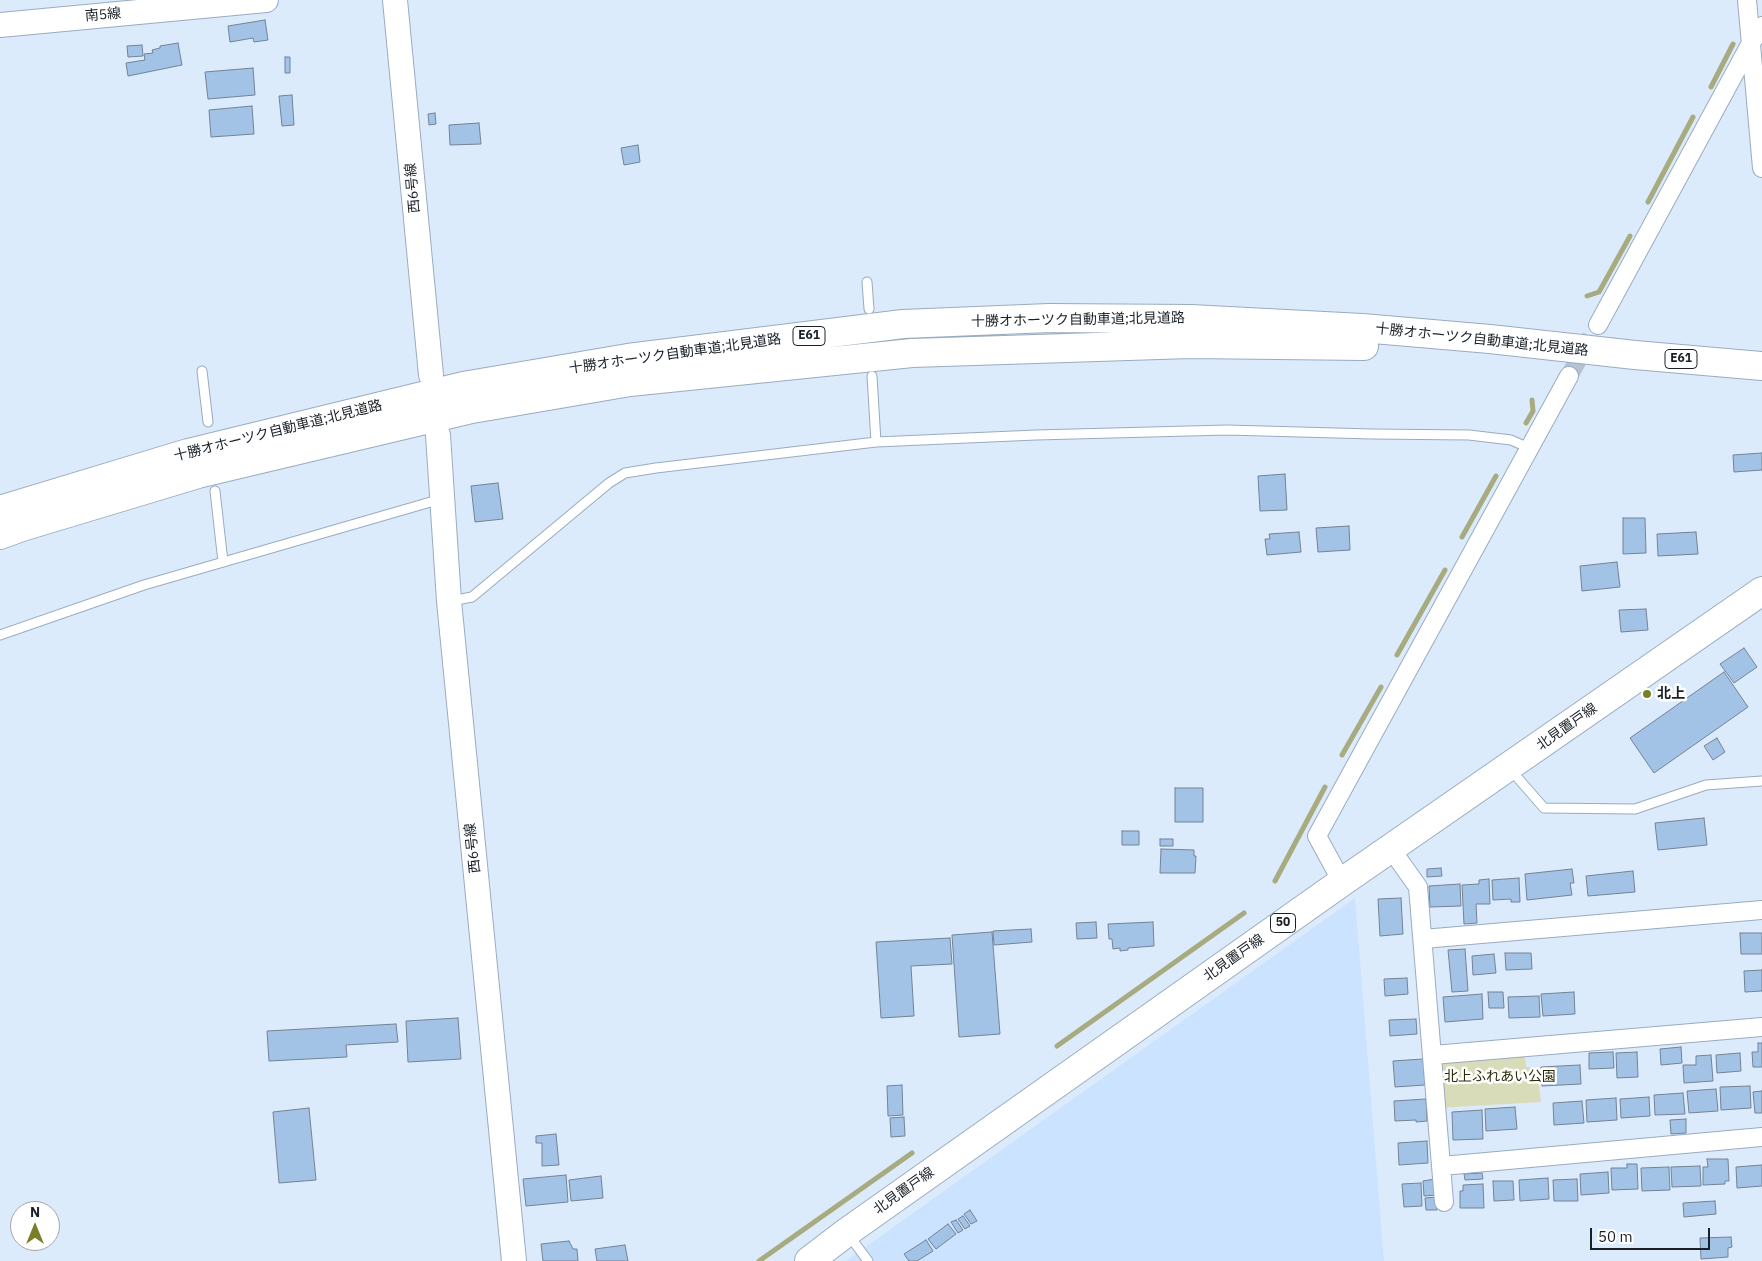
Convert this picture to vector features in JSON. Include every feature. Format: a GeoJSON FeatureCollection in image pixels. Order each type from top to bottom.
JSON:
{"type":"FeatureCollection","features":[{"type":"Feature","properties":{"kind":"main road","name":"十勝オホーツク自動車道;北見道路"},"geometry":{"type":"LineString","coordinates":[[0,510],[188,453],[463,386],[628,358],[903,324],[1049,318],[1191,319],[1362,328],[1490,339],[1635,356],[1762,366]]}},
{"type":"Feature","properties":{"kind":"main road","name":"十勝オホーツク自動車道;北見道路"},"geometry":{"type":"LineString","coordinates":[[0,535],[198,474],[472,409],[639,381],[912,353],[1180,344],[1362,346],[1635,356]]}},
{"type":"Feature","properties":{"kind":"main road","name":"北見置戸線"},"geometry":{"type":"LineString","coordinates":[[809,1261],[847,1232],[1342,882],[1762,591]]}},
{"type":"Feature","properties":{"kind":"street","name":"南5線"},"geometry":{"type":"LineString","coordinates":[[0,25],[266,0]]}},
{"type":"Feature","properties":{"kind":"street","name":"西6号線"},"geometry":{"type":"LineString","coordinates":[[395,0],[431,375]]}},
{"type":"Feature","properties":{"kind":"street"},"geometry":{"type":"LineString","coordinates":[[1747,0],[1762,168]]}},
{"type":"Feature","properties":{"kind":"street"},"geometry":{"type":"LineString","coordinates":[[1598,325],[1762,26]]}},
{"type":"Feature","properties":{"kind":"street"},"geometry":{"type":"LineString","coordinates":[[1342,882],[1316,836],[1569,376]]}},
{"type":"Feature","properties":{"kind":"street","name":"西6号線"},"geometry":{"type":"LineString","coordinates":[[438,435],[449,601],[514,1261]]}},
{"type":"Feature","properties":{"kind":"street"},"geometry":{"type":"LineString","coordinates":[[1391,849],[1418,887],[1444,1202]]}},
{"type":"Feature","properties":{"kind":"street"},"geometry":{"type":"LineString","coordinates":[[1423,939],[1762,910]]}},
{"type":"Feature","properties":{"kind":"street"},"geometry":{"type":"LineString","coordinates":[[1433,1055],[1762,1027]]}},
{"type":"Feature","properties":{"kind":"street"},"geometry":{"type":"LineString","coordinates":[[1442,1166],[1762,1137]]}},
{"type":"Feature","properties":{"kind":"lane"},"geometry":{"type":"LineString","coordinates":[[867,282],[869,309]]}},
{"type":"Feature","properties":{"kind":"lane"},"geometry":{"type":"LineString","coordinates":[[202,371],[208,422]]}},
{"type":"Feature","properties":{"kind":"lane"},"geometry":{"type":"LineString","coordinates":[[872,376],[876,442]]}},
{"type":"Feature","properties":{"kind":"lane"},"geometry":{"type":"LineString","coordinates":[[449,601],[472,597],[609,483],[625,473],[876,442],[1036,435],[1227,430],[1469,435],[1511,440],[1529,448]]}},
{"type":"Feature","properties":{"kind":"lane"},"geometry":{"type":"LineString","coordinates":[[215,492],[223,562]]}},
{"type":"Feature","properties":{"kind":"lane"},"geometry":{"type":"LineString","coordinates":[[0,635],[144,585],[442,498]]}},
{"type":"Feature","properties":{"kind":"lane"},"geometry":{"type":"LineString","coordinates":[[1508,767],[1544,808],[1635,809],[1706,785],[1762,781]]}},
{"type":"Feature","properties":{"kind":"lane"},"geometry":{"type":"LineString","coordinates":[[847,1232],[868,1261]]}},
{"type":"Feature","properties":{"kind":"shaded area"},"geometry":{"type":"Polygon","coordinates":[[[1355,898],[1384,1261],[846,1261],[1355,898]]]}},
{"type":"Feature","properties":{"kind":"green space","name":"北上ふれあい公園"},"geometry":{"type":"Polygon","coordinates":[[[1524,1047],[1526,1067],[1537,1067],[1541,1102],[1437,1108],[1433,1055],[1524,1047]]]}},
{"type":"Feature","properties":{"kind":"building"},"geometry":{"type":"Polygon","coordinates":[[[265,20],[268,40],[254,42],[253,38],[230,42],[228,26],[265,20]]]}},
{"type":"Feature","properties":{"kind":"building"},"geometry":{"type":"Polygon","coordinates":[[[178,43],[182,65],[128,76],[126,63],[145,60],[144,54],[153,53],[152,50],[160,48],[160,46],[178,43]]]}},
{"type":"Feature","properties":{"kind":"building"},"geometry":{"type":"Polygon","coordinates":[[[142,45],[143,56],[128,57],[127,46],[142,45]]]}},
{"type":"Feature","properties":{"kind":"building"},"geometry":{"type":"Polygon","coordinates":[[[285,57],[290,57],[290,73],[285,73],[285,57]]]}},
{"type":"Feature","properties":{"kind":"building"},"geometry":{"type":"Polygon","coordinates":[[[253,68],[255,95],[208,99],[205,72],[253,68]]]}},
{"type":"Feature","properties":{"kind":"building"},"geometry":{"type":"Polygon","coordinates":[[[292,95],[294,125],[282,126],[279,96],[292,95]]]}},
{"type":"Feature","properties":{"kind":"building"},"geometry":{"type":"Polygon","coordinates":[[[252,106],[254,134],[211,137],[209,110],[252,106]]]}},
{"type":"Feature","properties":{"kind":"building"},"geometry":{"type":"Polygon","coordinates":[[[435,113],[436,124],[429,125],[428,114],[435,113]]]}},
{"type":"Feature","properties":{"kind":"building"},"geometry":{"type":"Polygon","coordinates":[[[479,123],[481,144],[450,145],[449,125],[479,123]]]}},
{"type":"Feature","properties":{"kind":"building"},"geometry":{"type":"Polygon","coordinates":[[[638,145],[640,162],[624,165],[621,148],[638,145]]]}},
{"type":"Feature","properties":{"kind":"building"},"geometry":{"type":"Polygon","coordinates":[[[1762,453],[1762,470],[1734,472],[1733,455],[1762,453]]]}},
{"type":"Feature","properties":{"kind":"building"},"geometry":{"type":"Polygon","coordinates":[[[1285,474],[1287,510],[1260,511],[1258,476],[1285,474]]]}},
{"type":"Feature","properties":{"kind":"building"},"geometry":{"type":"Polygon","coordinates":[[[498,483],[503,519],[475,522],[471,486],[498,483]]]}},
{"type":"Feature","properties":{"kind":"building"},"geometry":{"type":"Polygon","coordinates":[[[1623,518],[1645,518],[1646,553],[1623,554],[1623,518]]]}},
{"type":"Feature","properties":{"kind":"building"},"geometry":{"type":"Polygon","coordinates":[[[1349,526],[1350,550],[1318,552],[1316,528],[1349,526]]]}},
{"type":"Feature","properties":{"kind":"building"},"geometry":{"type":"Polygon","coordinates":[[[1299,532],[1301,552],[1267,555],[1265,539],[1270,539],[1269,534],[1299,532]]]}},
{"type":"Feature","properties":{"kind":"building"},"geometry":{"type":"Polygon","coordinates":[[[1696,532],[1698,554],[1658,556],[1657,534],[1696,532]]]}},
{"type":"Feature","properties":{"kind":"building"},"geometry":{"type":"Polygon","coordinates":[[[1617,562],[1620,587],[1582,591],[1580,566],[1617,562]]]}},
{"type":"Feature","properties":{"kind":"building"},"geometry":{"type":"Polygon","coordinates":[[[1646,609],[1648,630],[1621,632],[1619,610],[1646,609]]]}},
{"type":"Feature","properties":{"kind":"building"},"geometry":{"type":"Polygon","coordinates":[[[1744,648],[1757,667],[1734,683],[1720,664],[1744,648]]]}},
{"type":"Feature","properties":{"kind":"building"},"geometry":{"type":"Polygon","coordinates":[[[1724,672],[1748,707],[1654,773],[1630,738],[1724,672]]]}},
{"type":"Feature","properties":{"kind":"building"},"geometry":{"type":"Polygon","coordinates":[[[1717,738],[1725,752],[1713,760],[1704,746],[1717,738]]]}},
{"type":"Feature","properties":{"kind":"building"},"geometry":{"type":"Polygon","coordinates":[[[1175,788],[1203,788],[1203,822],[1175,822],[1175,788]]]}},
{"type":"Feature","properties":{"kind":"building"},"geometry":{"type":"Polygon","coordinates":[[[1704,818],[1707,845],[1658,850],[1655,823],[1704,818]]]}},
{"type":"Feature","properties":{"kind":"building"},"geometry":{"type":"Polygon","coordinates":[[[1122,831],[1139,831],[1139,845],[1122,845],[1122,831]]]}},
{"type":"Feature","properties":{"kind":"building"},"geometry":{"type":"Polygon","coordinates":[[[1160,839],[1173,839],[1173,846],[1160,846],[1160,839]]]}},
{"type":"Feature","properties":{"kind":"building"},"geometry":{"type":"Polygon","coordinates":[[[1161,849],[1194,850],[1194,856],[1196,856],[1195,873],[1160,873],[1161,849]]]}},
{"type":"Feature","properties":{"kind":"building"},"geometry":{"type":"Polygon","coordinates":[[[1441,868],[1442,876],[1427,877],[1427,869],[1441,868]]]}},
{"type":"Feature","properties":{"kind":"building"},"geometry":{"type":"Polygon","coordinates":[[[1572,869],[1574,883],[1570,883],[1572,895],[1527,900],[1525,874],[1572,869]]]}},
{"type":"Feature","properties":{"kind":"building"},"geometry":{"type":"Polygon","coordinates":[[[1633,871],[1635,892],[1588,896],[1586,876],[1633,871]]]}},
{"type":"Feature","properties":{"kind":"building"},"geometry":{"type":"Polygon","coordinates":[[[1519,878],[1520,902],[1511,902],[1511,899],[1493,900],[1492,880],[1519,878]]]}},
{"type":"Feature","properties":{"kind":"building"},"geometry":{"type":"Polygon","coordinates":[[[1489,879],[1490,904],[1476,904],[1477,923],[1464,924],[1462,885],[1479,884],[1479,880],[1489,879]]]}},
{"type":"Feature","properties":{"kind":"building"},"geometry":{"type":"Polygon","coordinates":[[[1460,884],[1461,906],[1430,907],[1429,886],[1460,884]]]}},
{"type":"Feature","properties":{"kind":"building"},"geometry":{"type":"Polygon","coordinates":[[[1401,898],[1403,934],[1380,936],[1378,899],[1401,898]]]}},
{"type":"Feature","properties":{"kind":"building"},"geometry":{"type":"Polygon","coordinates":[[[1096,922],[1097,938],[1077,939],[1076,923],[1096,922]]]}},
{"type":"Feature","properties":{"kind":"building"},"geometry":{"type":"Polygon","coordinates":[[[1153,922],[1154,946],[1128,948],[1128,950],[1120,951],[1120,948],[1113,949],[1112,939],[1109,939],[1108,924],[1153,922]]]}},
{"type":"Feature","properties":{"kind":"building"},"geometry":{"type":"Polygon","coordinates":[[[1031,929],[1032,942],[994,945],[993,931],[1031,929]]]}},
{"type":"Feature","properties":{"kind":"building"},"geometry":{"type":"Polygon","coordinates":[[[992,932],[1000,1034],[959,1037],[952,935],[992,932]]]}},
{"type":"Feature","properties":{"kind":"building"},"geometry":{"type":"Polygon","coordinates":[[[1740,933],[1762,933],[1762,954],[1741,954],[1740,933]]]}},
{"type":"Feature","properties":{"kind":"building"},"geometry":{"type":"Polygon","coordinates":[[[950,938],[952,964],[911,966],[914,1016],[881,1018],[876,942],[950,938]]]}},
{"type":"Feature","properties":{"kind":"building"},"geometry":{"type":"Polygon","coordinates":[[[1465,949],[1468,991],[1452,992],[1448,950],[1465,949]]]}},
{"type":"Feature","properties":{"kind":"building"},"geometry":{"type":"Polygon","coordinates":[[[1505,953],[1531,953],[1532,969],[1506,970],[1505,953]]]}},
{"type":"Feature","properties":{"kind":"building"},"geometry":{"type":"Polygon","coordinates":[[[1494,954],[1496,973],[1473,975],[1472,956],[1494,954]]]}},
{"type":"Feature","properties":{"kind":"building"},"geometry":{"type":"Polygon","coordinates":[[[1762,970],[1762,991],[1745,992],[1744,971],[1762,970]]]}},
{"type":"Feature","properties":{"kind":"building"},"geometry":{"type":"Polygon","coordinates":[[[1407,978],[1408,994],[1385,996],[1384,979],[1407,978]]]}},
{"type":"Feature","properties":{"kind":"building"},"geometry":{"type":"Polygon","coordinates":[[[1488,992],[1503,992],[1504,1008],[1489,1008],[1488,992]]]}},
{"type":"Feature","properties":{"kind":"building"},"geometry":{"type":"Polygon","coordinates":[[[1574,992],[1575,1014],[1543,1016],[1541,994],[1574,992]]]}},
{"type":"Feature","properties":{"kind":"building"},"geometry":{"type":"Polygon","coordinates":[[[1482,994],[1483,1019],[1445,1022],[1443,997],[1482,994]]]}},
{"type":"Feature","properties":{"kind":"building"},"geometry":{"type":"Polygon","coordinates":[[[1539,996],[1540,1017],[1509,1018],[1508,997],[1539,996]]]}},
{"type":"Feature","properties":{"kind":"building"},"geometry":{"type":"Polygon","coordinates":[[[458,1018],[461,1059],[408,1062],[406,1021],[458,1018]]]}},
{"type":"Feature","properties":{"kind":"building"},"geometry":{"type":"Polygon","coordinates":[[[1416,1019],[1417,1034],[1390,1036],[1389,1020],[1416,1019]]]}},
{"type":"Feature","properties":{"kind":"building"},"geometry":{"type":"Polygon","coordinates":[[[396,1024],[398,1042],[346,1045],[347,1057],[269,1061],[267,1031],[396,1024]]]}},
{"type":"Feature","properties":{"kind":"building"},"geometry":{"type":"Polygon","coordinates":[[[1758,1043],[1762,1043],[1762,1067],[1753,1067],[1752,1052],[1758,1052],[1758,1043]]]}},
{"type":"Feature","properties":{"kind":"building"},"geometry":{"type":"Polygon","coordinates":[[[1681,1047],[1682,1063],[1661,1065],[1660,1049],[1681,1047]]]}},
{"type":"Feature","properties":{"kind":"building"},"geometry":{"type":"Polygon","coordinates":[[[1613,1052],[1614,1068],[1589,1069],[1589,1053],[1613,1052]]]}},
{"type":"Feature","properties":{"kind":"building"},"geometry":{"type":"Polygon","coordinates":[[[1637,1052],[1638,1077],[1617,1078],[1616,1053],[1637,1052]]]}},
{"type":"Feature","properties":{"kind":"building"},"geometry":{"type":"Polygon","coordinates":[[[1740,1053],[1741,1071],[1717,1073],[1716,1055],[1740,1053]]]}},
{"type":"Feature","properties":{"kind":"building"},"geometry":{"type":"Polygon","coordinates":[[[1711,1055],[1713,1081],[1684,1083],[1683,1065],[1696,1065],[1696,1056],[1711,1055]]]}},
{"type":"Feature","properties":{"kind":"building"},"geometry":{"type":"Polygon","coordinates":[[[1423,1059],[1425,1085],[1395,1087],[1393,1061],[1423,1059]]]}},
{"type":"Feature","properties":{"kind":"building"},"geometry":{"type":"Polygon","coordinates":[[[1580,1065],[1581,1084],[1542,1086],[1541,1067],[1580,1065]]]}},
{"type":"Feature","properties":{"kind":"building"},"geometry":{"type":"Polygon","coordinates":[[[902,1085],[903,1115],[888,1116],[887,1086],[902,1085]]]}},
{"type":"Feature","properties":{"kind":"building"},"geometry":{"type":"Polygon","coordinates":[[[1750,1086],[1751,1108],[1721,1110],[1720,1087],[1750,1086]]]}},
{"type":"Feature","properties":{"kind":"building"},"geometry":{"type":"Polygon","coordinates":[[[1716,1089],[1718,1111],[1689,1113],[1687,1091],[1716,1089]]]}},
{"type":"Feature","properties":{"kind":"building"},"geometry":{"type":"Polygon","coordinates":[[[1762,1091],[1762,1113],[1755,1113],[1753,1092],[1762,1091]]]}},
{"type":"Feature","properties":{"kind":"building"},"geometry":{"type":"Polygon","coordinates":[[[1683,1093],[1685,1114],[1655,1115],[1654,1095],[1683,1093]]]}},
{"type":"Feature","properties":{"kind":"building"},"geometry":{"type":"Polygon","coordinates":[[[1649,1097],[1650,1116],[1621,1118],[1620,1099],[1649,1097]]]}},
{"type":"Feature","properties":{"kind":"building"},"geometry":{"type":"Polygon","coordinates":[[[1616,1098],[1617,1120],[1587,1122],[1586,1100],[1616,1098]]]}},
{"type":"Feature","properties":{"kind":"building"},"geometry":{"type":"Polygon","coordinates":[[[1426,1099],[1427,1121],[1395,1121],[1394,1101],[1426,1099]]]}},
{"type":"Feature","properties":{"kind":"building"},"geometry":{"type":"Polygon","coordinates":[[[1582,1101],[1584,1123],[1554,1125],[1553,1103],[1582,1101]]]}},
{"type":"Feature","properties":{"kind":"building"},"geometry":{"type":"Polygon","coordinates":[[[1515,1107],[1517,1129],[1486,1131],[1485,1109],[1515,1107]]]}},
{"type":"Feature","properties":{"kind":"building"},"geometry":{"type":"Polygon","coordinates":[[[309,1108],[316,1180],[279,1183],[273,1112],[309,1108]]]}},
{"type":"Feature","properties":{"kind":"building"},"geometry":{"type":"Polygon","coordinates":[[[1482,1110],[1483,1139],[1453,1140],[1452,1112],[1482,1110]]]}},
{"type":"Feature","properties":{"kind":"building"},"geometry":{"type":"Polygon","coordinates":[[[904,1117],[905,1136],[891,1137],[890,1118],[904,1117]]]}},
{"type":"Feature","properties":{"kind":"building"},"geometry":{"type":"Polygon","coordinates":[[[1686,1119],[1686,1133],[1671,1134],[1670,1120],[1686,1119]]]}},
{"type":"Feature","properties":{"kind":"building"},"geometry":{"type":"Polygon","coordinates":[[[556,1134],[559,1165],[542,1166],[542,1143],[536,1143],[536,1136],[556,1134]]]}},
{"type":"Feature","properties":{"kind":"building"},"geometry":{"type":"Polygon","coordinates":[[[1427,1141],[1428,1163],[1399,1165],[1398,1143],[1427,1141]]]}},
{"type":"Feature","properties":{"kind":"building"},"geometry":{"type":"Polygon","coordinates":[[[1707,1159],[1728,1159],[1729,1181],[1725,1181],[1725,1184],[1703,1185],[1703,1167],[1708,1167],[1707,1159]]]}},
{"type":"Feature","properties":{"kind":"building"},"geometry":{"type":"Polygon","coordinates":[[[1627,1164],[1637,1164],[1638,1189],[1612,1190],[1611,1168],[1627,1168],[1627,1164]]]}},
{"type":"Feature","properties":{"kind":"building"},"geometry":{"type":"Polygon","coordinates":[[[1762,1165],[1762,1186],[1737,1188],[1736,1167],[1762,1165]]]}},
{"type":"Feature","properties":{"kind":"building"},"geometry":{"type":"Polygon","coordinates":[[[1700,1166],[1701,1186],[1672,1187],[1671,1167],[1700,1166]]]}},
{"type":"Feature","properties":{"kind":"building"},"geometry":{"type":"Polygon","coordinates":[[[1669,1167],[1670,1190],[1642,1191],[1641,1168],[1669,1167]]]}},
{"type":"Feature","properties":{"kind":"building"},"geometry":{"type":"Polygon","coordinates":[[[1608,1172],[1609,1193],[1581,1195],[1580,1174],[1608,1172]]]}},
{"type":"Feature","properties":{"kind":"building"},"geometry":{"type":"Polygon","coordinates":[[[1482,1173],[1483,1179],[1465,1180],[1464,1174],[1482,1173]]]}},
{"type":"Feature","properties":{"kind":"building"},"geometry":{"type":"Polygon","coordinates":[[[566,1175],[568,1202],[526,1206],[523,1179],[566,1175]]]}},
{"type":"Feature","properties":{"kind":"building"},"geometry":{"type":"Polygon","coordinates":[[[601,1176],[603,1198],[571,1201],[569,1180],[601,1176]]]}},
{"type":"Feature","properties":{"kind":"building"},"geometry":{"type":"Polygon","coordinates":[[[1548,1178],[1549,1199],[1520,1201],[1519,1180],[1548,1178]]]}},
{"type":"Feature","properties":{"kind":"building"},"geometry":{"type":"Polygon","coordinates":[[[1435,1179],[1436,1195],[1424,1196],[1423,1181],[1435,1179]]]}},
{"type":"Feature","properties":{"kind":"building"},"geometry":{"type":"Polygon","coordinates":[[[1577,1179],[1578,1201],[1554,1201],[1553,1180],[1577,1179]]]}},
{"type":"Feature","properties":{"kind":"building"},"geometry":{"type":"Polygon","coordinates":[[[1493,1181],[1513,1181],[1514,1200],[1494,1201],[1493,1181]]]}},
{"type":"Feature","properties":{"kind":"building"},"geometry":{"type":"Polygon","coordinates":[[[1421,1183],[1422,1206],[1404,1207],[1402,1184],[1421,1183]]]}},
{"type":"Feature","properties":{"kind":"building"},"geometry":{"type":"Polygon","coordinates":[[[1483,1184],[1484,1208],[1460,1208],[1460,1191],[1463,1191],[1463,1185],[1483,1184]]]}},
{"type":"Feature","properties":{"kind":"building"},"geometry":{"type":"Polygon","coordinates":[[[1437,1197],[1437,1210],[1426,1210],[1425,1198],[1437,1197]]]}},
{"type":"Feature","properties":{"kind":"building"},"geometry":{"type":"Polygon","coordinates":[[[1715,1201],[1716,1214],[1684,1217],[1683,1203],[1715,1201]]]}},
{"type":"Feature","properties":{"kind":"building"},"geometry":{"type":"Polygon","coordinates":[[[970,1210],[977,1221],[971,1224],[964,1214],[970,1210]]]}},
{"type":"Feature","properties":{"kind":"building"},"geometry":{"type":"Polygon","coordinates":[[[963,1216],[970,1226],[965,1229],[958,1219],[963,1216]]]}},
{"type":"Feature","properties":{"kind":"building"},"geometry":{"type":"Polygon","coordinates":[[[956,1220],[963,1230],[958,1233],[951,1222],[956,1220]]]}},
{"type":"Feature","properties":{"kind":"building"},"geometry":{"type":"Polygon","coordinates":[[[948,1224],[956,1234],[936,1249],[928,1239],[948,1224]]]}},
{"type":"Feature","properties":{"kind":"building"},"geometry":{"type":"Polygon","coordinates":[[[1731,1237],[1732,1247],[1728,1248],[1728,1257],[1701,1259],[1700,1238],[1731,1237]]]}},
{"type":"Feature","properties":{"kind":"building"},"geometry":{"type":"Polygon","coordinates":[[[926,1240],[933,1251],[917,1261],[909,1261],[904,1254],[926,1240]]]}},
{"type":"Feature","properties":{"kind":"building"},"geometry":{"type":"Polygon","coordinates":[[[569,1241],[573,1249],[577,1249],[578,1261],[543,1261],[541,1244],[569,1241]]]}},
{"type":"Feature","properties":{"kind":"building"},"geometry":{"type":"Polygon","coordinates":[[[625,1245],[628,1261],[597,1261],[595,1249],[625,1245]]]}},
{"type":"Feature","properties":{"kind":"waterway"},"geometry":{"type":"LineString","coordinates":[[1711,87],[1733,44]]}},
{"type":"Feature","properties":{"kind":"waterway"},"geometry":{"type":"LineString","coordinates":[[1648,202],[1693,117]]}},
{"type":"Feature","properties":{"kind":"waterway"},"geometry":{"type":"LineString","coordinates":[[1587,296],[1599,292],[1630,236]]}},
{"type":"Feature","properties":{"kind":"waterway"},"geometry":{"type":"LineString","coordinates":[[1526,423],[1533,411],[1532,400]]}},
{"type":"Feature","properties":{"kind":"waterway"},"geometry":{"type":"LineString","coordinates":[[1462,537],[1496,476]]}},
{"type":"Feature","properties":{"kind":"waterway"},"geometry":{"type":"LineString","coordinates":[[1397,655],[1445,570]]}},
{"type":"Feature","properties":{"kind":"waterway"},"geometry":{"type":"LineString","coordinates":[[1342,755],[1381,687]]}},
{"type":"Feature","properties":{"kind":"waterway"},"geometry":{"type":"LineString","coordinates":[[1275,881],[1325,787]]}},
{"type":"Feature","properties":{"kind":"waterway"},"geometry":{"type":"LineString","coordinates":[[1057,1046],[1244,913]]}},
{"type":"Feature","properties":{"kind":"waterway"},"geometry":{"type":"LineString","coordinates":[[759,1261],[912,1153]]}},
{"type":"Feature","properties":{"kind":"tunnel"},"geometry":{"type":"LineString","coordinates":[[1569,376],[1598,325]]}},
{"type":"Feature","properties":{"kind":"place","name":"北上"},"geometry":{"type":"Point","coordinates":[1647,694]}}]}
